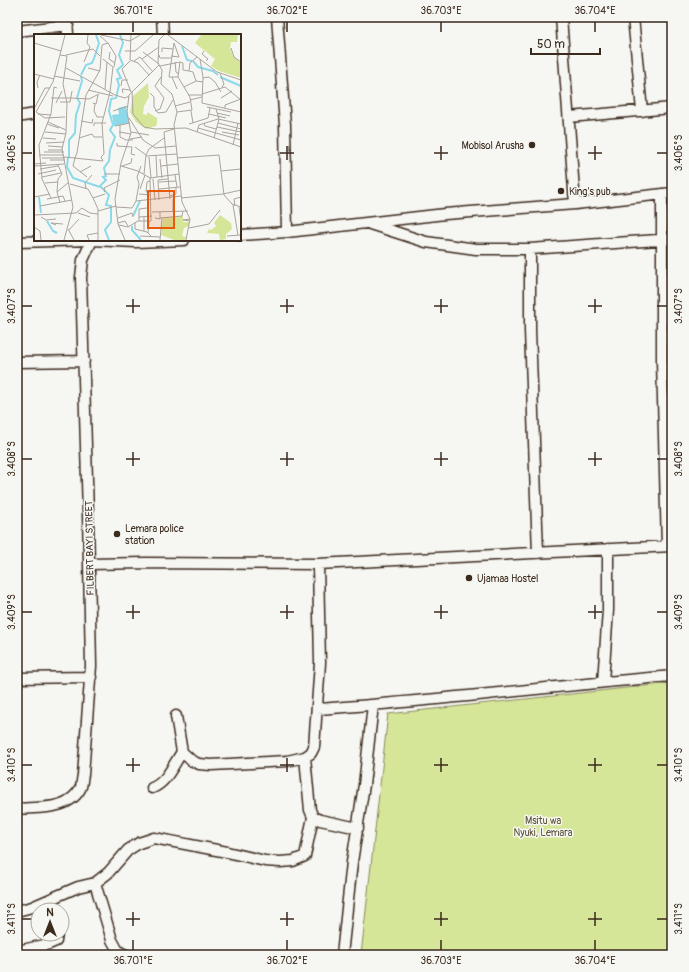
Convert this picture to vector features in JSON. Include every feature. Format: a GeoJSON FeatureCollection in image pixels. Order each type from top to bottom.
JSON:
{"type":"FeatureCollection","features":[{"type":"Feature","properties":{"kind":"street"},"geometry":{"type":"LineString","coordinates":[[162,17],[163,34]]}},
{"type":"Feature","properties":{"kind":"street"},"geometry":{"type":"LineString","coordinates":[[277,17],[285,125],[287,232]]}},
{"type":"Feature","properties":{"kind":"street"},"geometry":{"type":"LineString","coordinates":[[560,17],[575,204]]}},
{"type":"Feature","properties":{"kind":"street"},"geometry":{"type":"LineString","coordinates":[[633,17],[642,111]]}},
{"type":"Feature","properties":{"kind":"street"},"geometry":{"type":"LineString","coordinates":[[17,31],[68,26]]}},
{"type":"Feature","properties":{"kind":"street"},"geometry":{"type":"LineString","coordinates":[[569,117],[672,108]]}},
{"type":"Feature","properties":{"kind":"street"},"geometry":{"type":"LineString","coordinates":[[17,117],[34,114]]}},
{"type":"Feature","properties":{"kind":"street"},"geometry":{"type":"LineString","coordinates":[[89,564],[318,564],[670,546],[662,361],[667,239],[667,193],[575,204],[445,214],[287,232],[241,235]]}},
{"type":"Feature","properties":{"kind":"street"},"geometry":{"type":"LineString","coordinates":[[366,223],[426,242],[476,249],[530,250],[667,239]]}},
{"type":"Feature","properties":{"kind":"street"},"geometry":{"type":"LineString","coordinates":[[17,242],[54,241]]}},
{"type":"Feature","properties":{"kind":"street","name":"FILBERT BAYI STREET"},"geometry":{"type":"LineString","coordinates":[[17,809],[66,803],[81,787],[83,774],[91,676],[81,277],[83,260],[92,241]]}},
{"type":"Feature","properties":{"kind":"street"},"geometry":{"type":"LineString","coordinates":[[114,241],[160,241]]}},
{"type":"Feature","properties":{"kind":"street"},"geometry":{"type":"LineString","coordinates":[[530,250],[530,330],[538,553]]}},
{"type":"Feature","properties":{"kind":"street"},"geometry":{"type":"LineString","coordinates":[[17,362],[84,361]]}},
{"type":"Feature","properties":{"kind":"street"},"geometry":{"type":"LineString","coordinates":[[603,682],[608,610],[608,549]]}},
{"type":"Feature","properties":{"kind":"street"},"geometry":{"type":"LineString","coordinates":[[176,716],[182,752],[192,761],[199,764],[211,765],[288,761],[305,757],[311,753],[314,747],[320,663],[318,564]]}},
{"type":"Feature","properties":{"kind":"street"},"geometry":{"type":"LineString","coordinates":[[17,678],[91,676]]}},
{"type":"Feature","properties":{"kind":"street"},"geometry":{"type":"LineString","coordinates":[[317,709],[672,676]]}},
{"type":"Feature","properties":{"kind":"street"},"geometry":{"type":"LineString","coordinates":[[342,955],[372,705]]}},
{"type":"Feature","properties":{"kind":"street"},"geometry":{"type":"LineString","coordinates":[[152,788],[159,785],[165,779],[182,752]]}},
{"type":"Feature","properties":{"kind":"street"},"geometry":{"type":"LineString","coordinates":[[17,911],[32,907],[78,887],[95,883],[108,873],[128,850],[139,843],[154,838],[220,850],[265,861],[293,862],[305,856],[313,817],[310,810],[305,757]]}},
{"type":"Feature","properties":{"kind":"street"},"geometry":{"type":"LineString","coordinates":[[313,817],[320,820],[358,828]]}},
{"type":"Feature","properties":{"kind":"street"},"geometry":{"type":"LineString","coordinates":[[95,883],[112,940],[121,954]]}},
{"type":"Feature","properties":{"kind":"street"},"geometry":{"type":"LineString","coordinates":[[18,950],[54,942]]}},
{"type":"Feature","properties":{"kind":"green space","name":"Msitu wa Nyuki, Lemara"},"geometry":{"type":"Polygon","coordinates":[[[672,683],[672,955],[361,955],[388,714],[672,683]]]}},
{"type":"Feature","properties":{"kind":"place","name":"Mobisol Arusha"},"geometry":{"type":"Point","coordinates":[532,145]}},
{"type":"Feature","properties":{"kind":"place","name":"King's pub"},"geometry":{"type":"Point","coordinates":[561,191]}},
{"type":"Feature","properties":{"kind":"place","name":"Lemara police station"},"geometry":{"type":"Point","coordinates":[117,534]}},
{"type":"Feature","properties":{"kind":"place","name":"Ujamaa Hostel"},"geometry":{"type":"Point","coordinates":[469,578]}}]}
